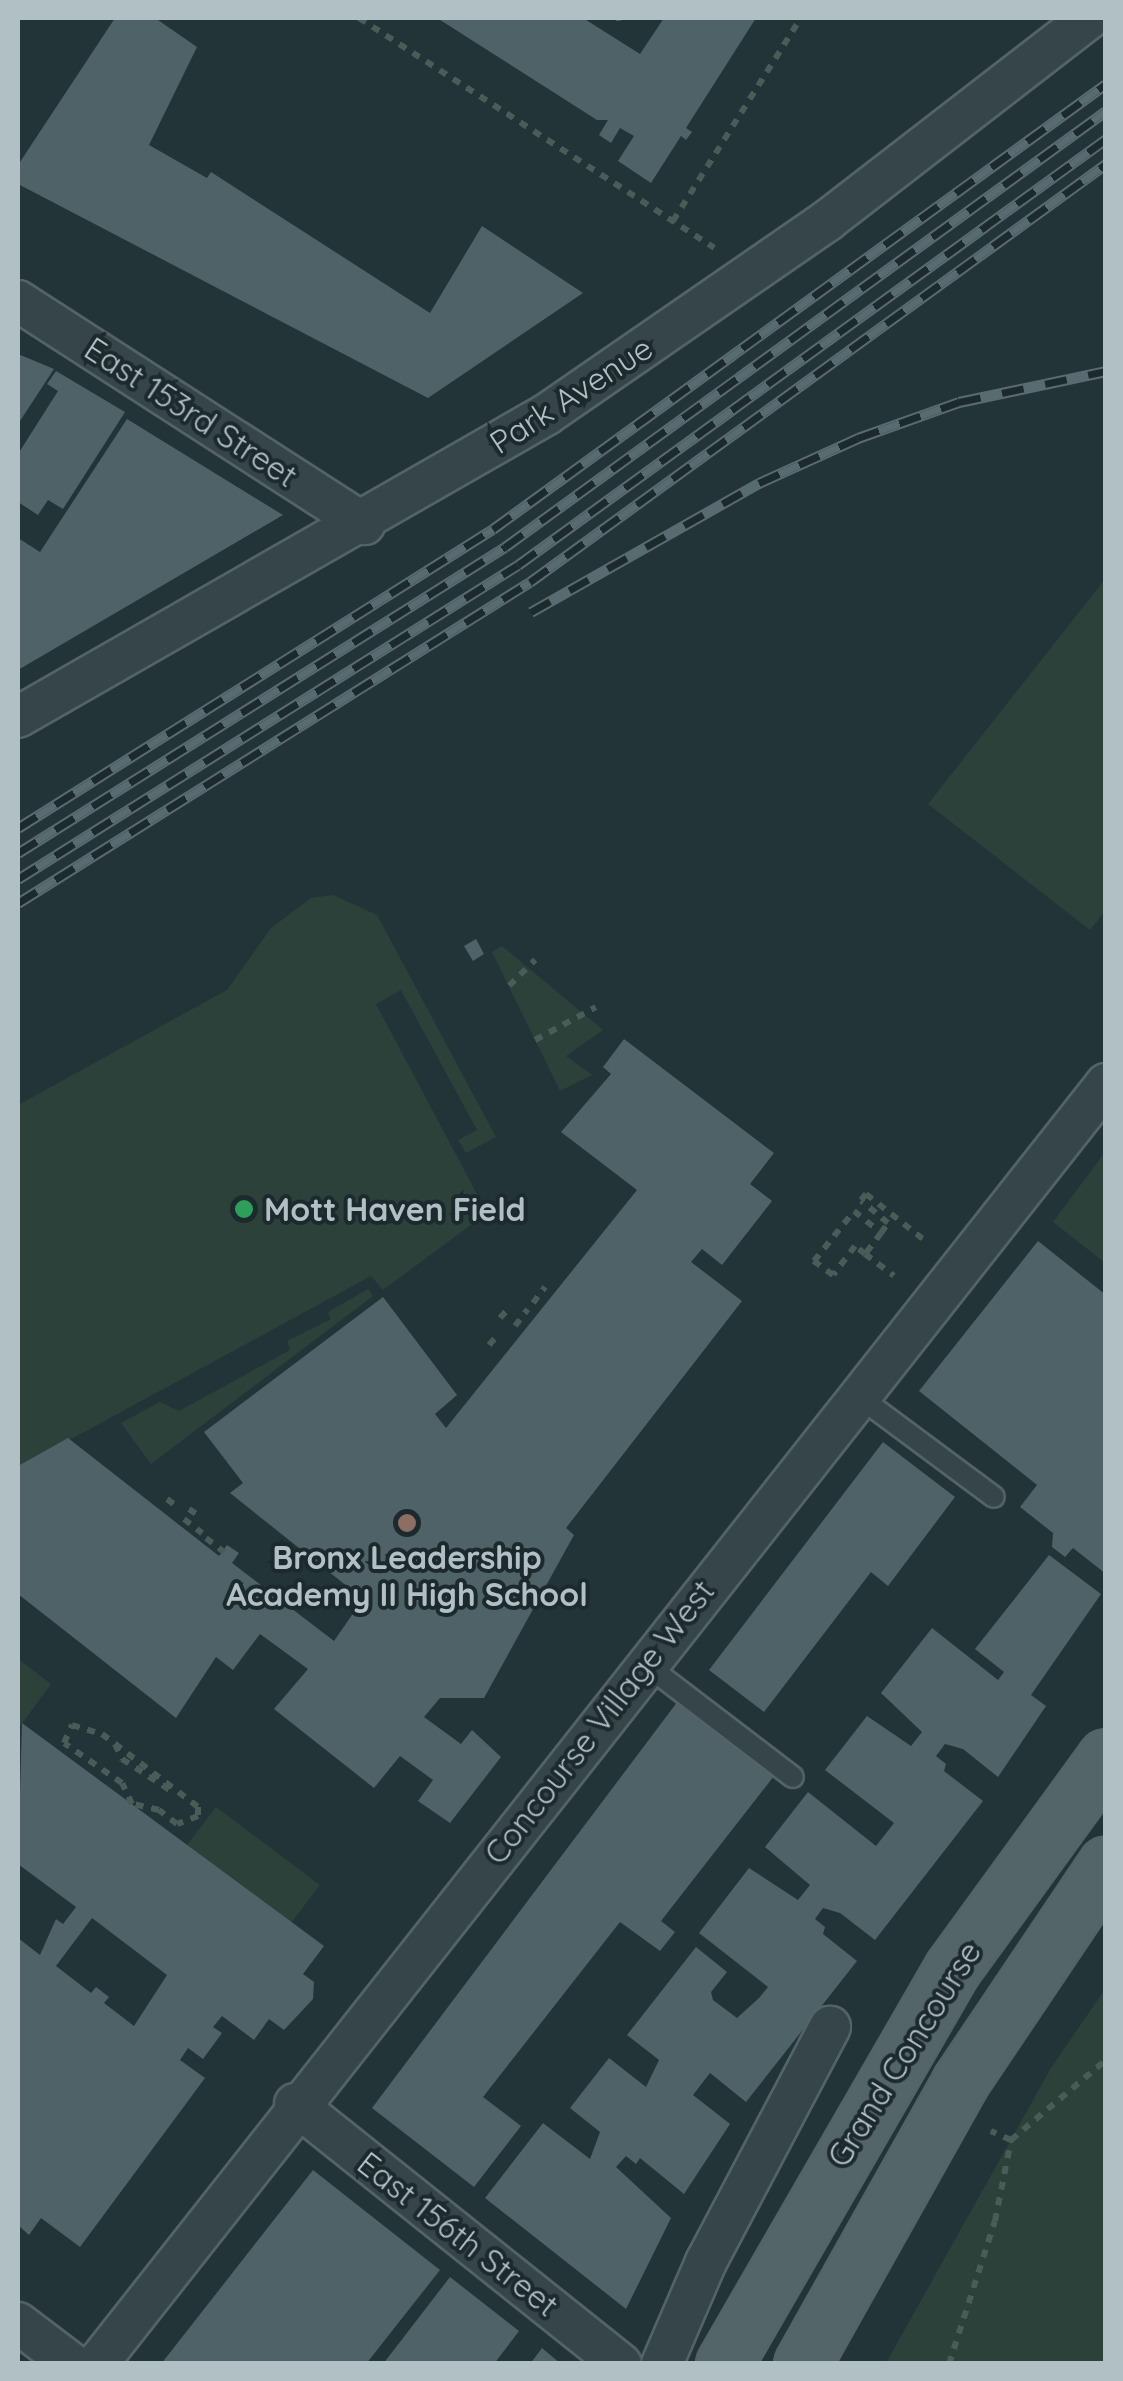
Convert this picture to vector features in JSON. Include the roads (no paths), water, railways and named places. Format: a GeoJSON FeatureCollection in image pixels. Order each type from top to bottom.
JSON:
{"type":"FeatureCollection","features":[{"type":"Feature","properties":{"kind":"main road","name":"Grand Concourse"},"geometry":{"type":"LineString","coordinates":[[724,2364],[943,1984],[1106,1757]]}},
{"type":"Feature","properties":{"kind":"main road","name":"Grand Concourse"},"geometry":{"type":"LineString","coordinates":[[802,2364],[931,2130],[1106,1865]]}},
{"type":"Feature","properties":{"kind":"street","name":"Park Avenue"},"geometry":{"type":"LineString","coordinates":[[18,718],[364,524],[693,316],[1089,18]]}},
{"type":"Feature","properties":{"kind":"street","name":"East 153rd Street"},"geometry":{"type":"LineString","coordinates":[[18,300],[364,524]]}},
{"type":"Feature","properties":{"kind":"street","name":"Concourse Village West"},"geometry":{"type":"LineString","coordinates":[[97,2364],[295,2104],[1106,1084]]}},
{"type":"Feature","properties":{"kind":"street"},"geometry":{"type":"LineString","coordinates":[[662,2364],[706,2262],[830,2027]]}},
{"type":"Feature","properties":{"kind":"street","name":"East 156th Street"},"geometry":{"type":"LineString","coordinates":[[295,2104],[621,2364]]}},
{"type":"Feature","properties":{"kind":"street"},"geometry":{"type":"LineString","coordinates":[[18,2323],[72,2364]]}},
{"type":"Feature","properties":{"kind":"lane"},"geometry":{"type":"LineString","coordinates":[[858,1396],[994,1497]]}},
{"type":"Feature","properties":{"kind":"lane"},"geometry":{"type":"LineString","coordinates":[[645,1664],[793,1777]]}},
{"type":"Feature","properties":{"kind":"railway"},"geometry":{"type":"LineString","coordinates":[[18,828],[493,529],[1106,84]]}},
{"type":"Feature","properties":{"kind":"railway"},"geometry":{"type":"LineString","coordinates":[[18,853],[505,547],[1106,111]]}},
{"type":"Feature","properties":{"kind":"railway"},"geometry":{"type":"LineString","coordinates":[[18,879],[518,565],[1106,139]]}},
{"type":"Feature","properties":{"kind":"railway"},"geometry":{"type":"LineString","coordinates":[[18,903],[530,582],[1106,164]]}},
{"type":"Feature","properties":{"kind":"railway"},"geometry":{"type":"LineString","coordinates":[[531,612],[759,483],[858,438],[959,402],[1106,371]]}},
{"type":"Feature","properties":{"kind":"place","name":"Mott Haven Field"},"geometry":{"type":"Point","coordinates":[244,1209]}},
{"type":"Feature","properties":{"kind":"place","name":"Bronx Leadership Academy II High School"},"geometry":{"type":"Point","coordinates":[407,1523]}}]}
